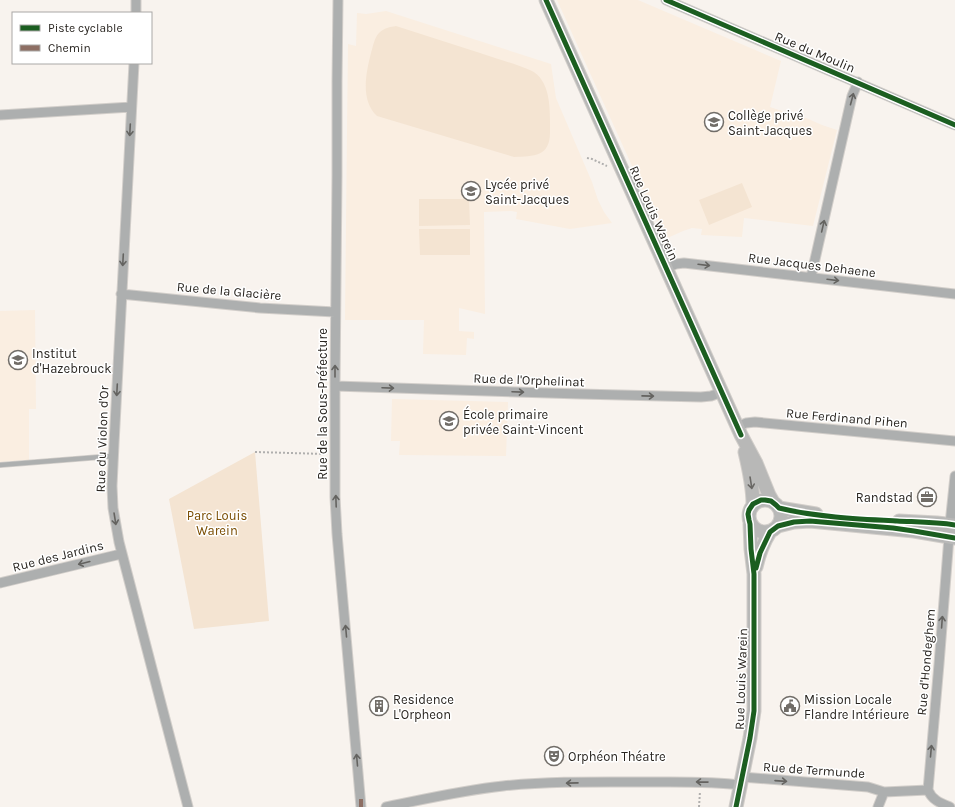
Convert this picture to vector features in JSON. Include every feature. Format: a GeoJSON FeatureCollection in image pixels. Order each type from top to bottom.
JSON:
{"type":"FeatureCollection","features":[{"type":"Feature","properties":{"kind":"main road","name":"Rue Louis Warein"},"geometry":{"type":"LineString","coordinates":[[546,0],[739,431],[758,468],[769,495],[776,505]]}},
{"type":"Feature","properties":{"kind":"main road","name":"Rue Louis Warein"},"geometry":{"type":"LineString","coordinates":[[739,431],[750,479],[753,504]]}},
{"type":"Feature","properties":{"kind":"main road"},"geometry":{"type":"LineString","coordinates":[[769,500],[776,505],[794,511],[880,520],[937,523],[952,531],[898,529],[810,521],[794,522],[762,532],[753,528],[748,520],[748,514],[753,504],[756,502],[769,500]]}},
{"type":"Feature","properties":{"kind":"main road"},"geometry":{"type":"LineString","coordinates":[[774,529],[781,517],[781,513],[776,505]]}},
{"type":"Feature","properties":{"kind":"main road","name":"Rue Louis Warein"},"geometry":{"type":"LineString","coordinates":[[736,807],[754,712],[754,574],[750,524]]}},
{"type":"Feature","properties":{"kind":"main road","name":"Rue Louis Warein"},"geometry":{"type":"LineString","coordinates":[[754,574],[760,554],[774,529]]}},
{"type":"Feature","properties":{"kind":"street"},"geometry":{"type":"LineString","coordinates":[[136,0],[136,12]]}},
{"type":"Feature","properties":{"kind":"street","name":"Rue de la Sous-Préfecture"},"geometry":{"type":"LineString","coordinates":[[338,0],[335,497],[361,807]]}},
{"type":"Feature","properties":{"kind":"street","name":"Rue du Moulin"},"geometry":{"type":"LineString","coordinates":[[666,0],[955,125]]}},
{"type":"Feature","properties":{"kind":"street","name":"Rue du Violon d'Or"},"geometry":{"type":"LineString","coordinates":[[134,64],[113,456],[113,508],[121,554],[188,807]]}},
{"type":"Feature","properties":{"kind":"street"},"geometry":{"type":"LineString","coordinates":[[811,277],[852,96],[858,82]]}},
{"type":"Feature","properties":{"kind":"street"},"geometry":{"type":"LineString","coordinates":[[0,115],[131,107]]}},
{"type":"Feature","properties":{"kind":"street","name":"Rue Jacques Dehaene"},"geometry":{"type":"LineString","coordinates":[[666,268],[684,263],[955,294]]}},
{"type":"Feature","properties":{"kind":"street","name":"Rue de la Glacière"},"geometry":{"type":"LineString","coordinates":[[121,294],[260,308],[335,312]]}},
{"type":"Feature","properties":{"kind":"street","name":"Rue de l'Orphelinat"},"geometry":{"type":"LineString","coordinates":[[335,386],[701,397],[711,396],[722,392]]}},
{"type":"Feature","properties":{"kind":"street","name":"Rue Ferdinand Pihen"},"geometry":{"type":"LineString","coordinates":[[739,431],[746,423],[755,422],[955,441]]}},
{"type":"Feature","properties":{"kind":"street","name":"Rue d'Hondeghem"},"geometry":{"type":"LineString","coordinates":[[928,790],[952,531],[955,476]]}},
{"type":"Feature","properties":{"kind":"street","name":"Rue des Jardins"},"geometry":{"type":"LineString","coordinates":[[0,584],[121,554]]}},
{"type":"Feature","properties":{"kind":"street","name":"Rue de Termunde"},"geometry":{"type":"LineString","coordinates":[[386,807],[496,787],[532,784],[618,782],[723,783],[753,779],[868,787],[884,792],[928,790]]}},
{"type":"Feature","properties":{"kind":"street"},"geometry":{"type":"LineString","coordinates":[[928,790],[936,801],[950,807]]}},
{"type":"Feature","properties":{"kind":"street"},"geometry":{"type":"LineString","coordinates":[[878,807],[884,792]]}},
{"type":"Feature","properties":{"kind":"lane"},"geometry":{"type":"LineString","coordinates":[[0,465],[113,456]]}},
{"type":"Feature","properties":{"kind":"path"},"geometry":{"type":"LineString","coordinates":[[587,158],[592,158],[614,169],[621,167]]}},
{"type":"Feature","properties":{"kind":"path"},"geometry":{"type":"LineString","coordinates":[[255,452],[335,454]]}},
{"type":"Feature","properties":{"kind":"path"},"geometry":{"type":"LineString","coordinates":[[699,807],[701,782]]}},
{"type":"Feature","properties":{"kind":"shaded area","name":"Collège privé Saint-Jacques"},"geometry":{"type":"Polygon","coordinates":[[[557,0],[638,0],[781,61],[770,107],[806,118],[837,130],[813,226],[744,218],[742,237],[701,235],[702,229],[692,228],[665,239],[557,0]]]}},
{"type":"Feature","properties":{"kind":"shaded area","name":"Lycée privé Saint-Jacques"},"geometry":{"type":"Polygon","coordinates":[[[386,11],[551,64],[556,98],[592,182],[598,200],[612,223],[570,229],[516,219],[517,212],[484,212],[485,314],[459,308],[459,331],[474,332],[474,339],[467,338],[466,355],[423,354],[424,320],[345,320],[348,44],[356,46],[357,13],[366,14],[386,11]]]}},
{"type":"Feature","properties":{"kind":"shaded area","name":"Institut d'Hazebrouck"},"geometry":{"type":"Polygon","coordinates":[[[35,310],[36,409],[29,409],[29,460],[0,462],[0,311],[35,310]]]}},
{"type":"Feature","properties":{"kind":"shaded area","name":"École primaire privée Saint-Vincent"},"geometry":{"type":"Polygon","coordinates":[[[392,399],[508,402],[506,456],[399,455],[400,441],[391,441],[392,399]]]}},
{"type":"Feature","properties":{"kind":"green space"},"geometry":{"type":"Polygon","coordinates":[[[396,26],[513,64],[536,74],[544,84],[547,91],[549,104],[550,132],[549,140],[544,151],[540,154],[514,157],[377,116],[368,102],[366,94],[366,78],[369,61],[377,35],[389,27],[396,26]]]}},
{"type":"Feature","properties":{"kind":"green space"},"geometry":{"type":"Polygon","coordinates":[[[742,183],[752,207],[709,225],[699,200],[742,183]]]}},
{"type":"Feature","properties":{"kind":"green space"},"geometry":{"type":"Polygon","coordinates":[[[419,199],[469,199],[470,225],[419,226],[419,199]]]}},
{"type":"Feature","properties":{"kind":"green space"},"geometry":{"type":"Polygon","coordinates":[[[419,229],[470,229],[470,255],[420,255],[419,229]]]}},
{"type":"Feature","properties":{"kind":"green space","name":"Parc Louis Warein"},"geometry":{"type":"Polygon","coordinates":[[[255,452],[269,621],[194,629],[169,499],[255,452]]]}},
{"type":"Feature","properties":{"kind":"marked path"},"geometry":{"type":"LineString","coordinates":[[361,799],[361,807]]}},
{"type":"Feature","properties":{"kind":"cycle path"},"geometry":{"type":"LineString","coordinates":[[546,0],[741,435]]}},
{"type":"Feature","properties":{"kind":"cycle path"},"geometry":{"type":"LineString","coordinates":[[666,0],[955,125]]}},
{"type":"Feature","properties":{"kind":"cycle path"},"geometry":{"type":"LineString","coordinates":[[736,807],[754,711],[754,574],[748,514],[753,504],[761,500],[765,500],[771,501],[779,508],[823,516],[955,525]]}},
{"type":"Feature","properties":{"kind":"cycle path"},"geometry":{"type":"LineString","coordinates":[[756,568],[760,553],[770,532],[778,526],[794,522],[810,521],[893,528],[955,538]]}},
{"type":"Feature","properties":{"kind":"place","name":"Collège privé Saint-Jacques"},"geometry":{"type":"Point","coordinates":[714,122]}},
{"type":"Feature","properties":{"kind":"place","name":"Lycée privé Saint-Jacques"},"geometry":{"type":"Point","coordinates":[471,191]}},
{"type":"Feature","properties":{"kind":"place","name":"Institut d'Hazebrouck"},"geometry":{"type":"Point","coordinates":[18,360]}},
{"type":"Feature","properties":{"kind":"place","name":"École primaire privée Saint-Vincent"},"geometry":{"type":"Point","coordinates":[449,421]}},
{"type":"Feature","properties":{"kind":"place","name":"Randstad"},"geometry":{"type":"Point","coordinates":[927,497]}},
{"type":"Feature","properties":{"kind":"place","name":"Residence L'Orpheon"},"geometry":{"type":"Point","coordinates":[379,706]}},
{"type":"Feature","properties":{"kind":"place","name":"Mission Locale Flandre Intérieure"},"geometry":{"type":"Point","coordinates":[790,706]}},
{"type":"Feature","properties":{"kind":"place","name":"Orphéon Théatre"},"geometry":{"type":"Point","coordinates":[554,756]}}]}
